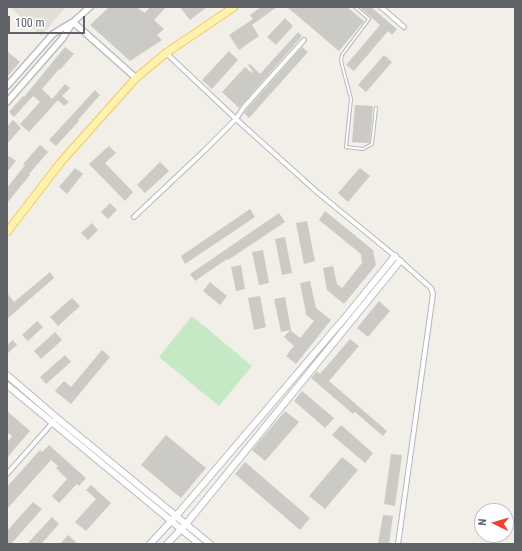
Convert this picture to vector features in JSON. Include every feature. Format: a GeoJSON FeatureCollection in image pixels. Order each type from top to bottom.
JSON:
{"type":"FeatureCollection","features":[{"type":"Feature","properties":{"kind":"main road"},"geometry":{"type":"LineString","coordinates":[[7,232],[61,162],[136,78],[166,53],[234,7]]}},
{"type":"Feature","properties":{"kind":"main road"},"geometry":{"type":"LineString","coordinates":[[150,544],[174,518],[395,256]]}},
{"type":"Feature","properties":{"kind":"main road"},"geometry":{"type":"LineString","coordinates":[[167,544],[186,524],[400,261]]}},
{"type":"Feature","properties":{"kind":"main road"},"geometry":{"type":"LineString","coordinates":[[7,375],[55,420]]}},
{"type":"Feature","properties":{"kind":"main road"},"geometry":{"type":"LineString","coordinates":[[7,385],[55,420],[174,518],[186,524],[210,544]]}},
{"type":"Feature","properties":{"kind":"main road"},"geometry":{"type":"LineString","coordinates":[[174,518],[181,529],[199,544]]}},
{"type":"Feature","properties":{"kind":"street"},"geometry":{"type":"LineString","coordinates":[[7,86],[53,34],[73,22],[90,7]]}},
{"type":"Feature","properties":{"kind":"street"},"geometry":{"type":"LineString","coordinates":[[381,7],[404,27]]}},
{"type":"Feature","properties":{"kind":"street"},"geometry":{"type":"LineString","coordinates":[[73,22],[136,78]]}},
{"type":"Feature","properties":{"kind":"street"},"geometry":{"type":"LineString","coordinates":[[7,102],[62,39],[73,22]]}},
{"type":"Feature","properties":{"kind":"street"},"geometry":{"type":"LineString","coordinates":[[134,217],[236,119],[244,107],[304,40]]}},
{"type":"Feature","properties":{"kind":"street"},"geometry":{"type":"LineString","coordinates":[[166,53],[317,192],[395,256],[431,288],[433,294],[398,544]]}},
{"type":"Feature","properties":{"kind":"street"},"geometry":{"type":"LineString","coordinates":[[7,474],[55,420]]}},
{"type":"Feature","properties":{"kind":"lane"},"geometry":{"type":"LineString","coordinates":[[355,7],[369,19],[342,55],[341,62],[351,99],[346,147],[363,149],[372,144],[376,108]]}},
{"type":"Feature","properties":{"kind":"shaded area"},"geometry":{"type":"Polygon","coordinates":[[[10,7],[66,7],[41,36],[10,7]]]}},
{"type":"Feature","properties":{"kind":"green space"},"geometry":{"type":"Polygon","coordinates":[[[192,316],[252,366],[219,406],[159,357],[192,316]]]}},
{"type":"Feature","properties":{"kind":"building"},"geometry":{"type":"Polygon","coordinates":[[[109,7],[136,7],[145,13],[150,7],[166,7],[154,20],[164,29],[157,35],[162,40],[130,61],[90,25],[109,7]]]}},
{"type":"Feature","properties":{"kind":"building"},"geometry":{"type":"Polygon","coordinates":[[[180,7],[207,7],[190,20],[180,7]]]}},
{"type":"Feature","properties":{"kind":"building"},"geometry":{"type":"Polygon","coordinates":[[[261,7],[277,7],[252,25],[259,36],[239,50],[229,35],[253,19],[250,15],[261,7]]]}},
{"type":"Feature","properties":{"kind":"building"},"geometry":{"type":"Polygon","coordinates":[[[287,7],[347,7],[364,21],[339,51],[287,7]]]}},
{"type":"Feature","properties":{"kind":"building"},"geometry":{"type":"Polygon","coordinates":[[[359,7],[371,7],[397,29],[392,35],[388,31],[354,71],[346,65],[380,25],[359,7]]]}},
{"type":"Feature","properties":{"kind":"building"},"geometry":{"type":"Polygon","coordinates":[[[285,18],[293,26],[276,45],[267,37],[285,18]]]}},
{"type":"Feature","properties":{"kind":"building"},"geometry":{"type":"Polygon","coordinates":[[[298,32],[302,36],[239,108],[222,92],[245,67],[252,73],[253,72],[248,65],[250,64],[260,74],[298,32]]]}},
{"type":"Feature","properties":{"kind":"building"},"geometry":{"type":"Polygon","coordinates":[[[65,47],[74,54],[42,89],[52,99],[65,84],[70,88],[62,96],[69,102],[64,106],[58,100],[29,132],[20,124],[40,102],[33,96],[14,117],[9,112],[23,96],[24,97],[65,47]]]}},
{"type":"Feature","properties":{"kind":"building"},"geometry":{"type":"Polygon","coordinates":[[[302,47],[308,52],[249,118],[244,113],[302,47]]]}},
{"type":"Feature","properties":{"kind":"building"},"geometry":{"type":"Polygon","coordinates":[[[7,51],[20,62],[7,77],[7,51]]]}},
{"type":"Feature","properties":{"kind":"building"},"geometry":{"type":"Polygon","coordinates":[[[229,51],[238,60],[212,89],[202,80],[229,51]]]}},
{"type":"Feature","properties":{"kind":"building"},"geometry":{"type":"Polygon","coordinates":[[[384,55],[392,62],[366,92],[358,85],[384,55]]]}},
{"type":"Feature","properties":{"kind":"building"},"geometry":{"type":"Polygon","coordinates":[[[95,90],[100,95],[56,146],[49,140],[95,90]]]}},
{"type":"Feature","properties":{"kind":"building"},"geometry":{"type":"Polygon","coordinates":[[[355,105],[373,106],[370,142],[368,143],[352,142],[355,105]]]}},
{"type":"Feature","properties":{"kind":"building"},"geometry":{"type":"Polygon","coordinates":[[[13,120],[21,128],[7,144],[7,127],[13,120]]]}},
{"type":"Feature","properties":{"kind":"building"},"geometry":{"type":"Polygon","coordinates":[[[40,145],[48,152],[7,203],[7,188],[25,165],[23,164],[40,145]]]}},
{"type":"Feature","properties":{"kind":"building"},"geometry":{"type":"Polygon","coordinates":[[[109,146],[116,153],[105,163],[133,192],[125,201],[89,164],[109,146]]]}},
{"type":"Feature","properties":{"kind":"building"},"geometry":{"type":"Polygon","coordinates":[[[9,156],[16,161],[7,172],[7,159],[9,156]]]}},
{"type":"Feature","properties":{"kind":"building"},"geometry":{"type":"Polygon","coordinates":[[[160,162],[169,171],[145,193],[137,185],[160,162]]]}},
{"type":"Feature","properties":{"kind":"building"},"geometry":{"type":"Polygon","coordinates":[[[75,168],[83,174],[67,194],[59,187],[75,168]]]}},
{"type":"Feature","properties":{"kind":"building"},"geometry":{"type":"Polygon","coordinates":[[[360,168],[370,176],[348,202],[338,193],[360,168]]]}},
{"type":"Feature","properties":{"kind":"building"},"geometry":{"type":"Polygon","coordinates":[[[110,203],[117,210],[108,219],[101,212],[110,203]]]}},
{"type":"Feature","properties":{"kind":"building"},"geometry":{"type":"Polygon","coordinates":[[[250,209],[255,217],[185,264],[181,256],[250,209]]]}},
{"type":"Feature","properties":{"kind":"building"},"geometry":{"type":"Polygon","coordinates":[[[325,211],[373,250],[376,265],[344,304],[327,290],[323,268],[333,266],[337,284],[342,288],[362,263],[361,254],[319,220],[325,211]]]}},
{"type":"Feature","properties":{"kind":"building"},"geometry":{"type":"Polygon","coordinates":[[[279,213],[285,222],[195,281],[190,274],[279,213]]]}},
{"type":"Feature","properties":{"kind":"building"},"geometry":{"type":"Polygon","coordinates":[[[307,221],[315,261],[304,264],[296,223],[307,221]]]}},
{"type":"Feature","properties":{"kind":"building"},"geometry":{"type":"Polygon","coordinates":[[[92,223],[98,230],[88,240],[81,233],[92,223]]]}},
{"type":"Feature","properties":{"kind":"building"},"geometry":{"type":"Polygon","coordinates":[[[285,237],[292,273],[282,275],[275,239],[285,237]]]}},
{"type":"Feature","properties":{"kind":"building"},"geometry":{"type":"Polygon","coordinates":[[[263,250],[269,283],[259,285],[252,252],[263,250]]]}},
{"type":"Feature","properties":{"kind":"building"},"geometry":{"type":"Polygon","coordinates":[[[241,265],[245,289],[236,291],[231,267],[241,265]]]}},
{"type":"Feature","properties":{"kind":"building"},"geometry":{"type":"Polygon","coordinates":[[[50,272],[54,278],[7,319],[7,293],[14,302],[50,272]]]}},
{"type":"Feature","properties":{"kind":"building"},"geometry":{"type":"Polygon","coordinates":[[[310,281],[316,308],[331,320],[296,364],[286,356],[294,346],[284,337],[290,330],[300,338],[314,321],[305,314],[300,283],[310,281]]]}},
{"type":"Feature","properties":{"kind":"building"},"geometry":{"type":"Polygon","coordinates":[[[210,282],[227,296],[220,305],[203,291],[210,282]]]}},
{"type":"Feature","properties":{"kind":"building"},"geometry":{"type":"Polygon","coordinates":[[[260,296],[266,327],[254,330],[248,298],[260,296]]]}},
{"type":"Feature","properties":{"kind":"building"},"geometry":{"type":"Polygon","coordinates":[[[285,297],[291,330],[281,332],[274,299],[285,297]]]}},
{"type":"Feature","properties":{"kind":"building"},"geometry":{"type":"Polygon","coordinates":[[[72,298],[80,306],[58,326],[50,317],[72,298]]]}},
{"type":"Feature","properties":{"kind":"building"},"geometry":{"type":"Polygon","coordinates":[[[379,301],[390,311],[368,337],[357,328],[379,301]]]}},
{"type":"Feature","properties":{"kind":"building"},"geometry":{"type":"Polygon","coordinates":[[[37,321],[43,327],[28,341],[22,335],[37,321]]]}},
{"type":"Feature","properties":{"kind":"building"},"geometry":{"type":"Polygon","coordinates":[[[55,332],[62,340],[41,359],[34,351],[55,332]]]}},
{"type":"Feature","properties":{"kind":"building"},"geometry":{"type":"Polygon","coordinates":[[[350,339],[359,346],[329,381],[387,431],[383,436],[355,412],[353,414],[311,378],[317,371],[320,374],[350,339]]]}},
{"type":"Feature","properties":{"kind":"building"},"geometry":{"type":"Polygon","coordinates":[[[13,340],[17,345],[7,354],[7,345],[13,340]]]}},
{"type":"Feature","properties":{"kind":"building"},"geometry":{"type":"Polygon","coordinates":[[[102,350],[110,357],[71,404],[55,391],[64,381],[71,387],[102,350]]]}},
{"type":"Feature","properties":{"kind":"building"},"geometry":{"type":"Polygon","coordinates":[[[65,355],[71,362],[46,384],[40,377],[65,355]]]}},
{"type":"Feature","properties":{"kind":"building"},"geometry":{"type":"Polygon","coordinates":[[[302,391],[334,418],[325,428],[294,401],[302,391]]]}},
{"type":"Feature","properties":{"kind":"building"},"geometry":{"type":"Polygon","coordinates":[[[7,411],[30,431],[7,458],[7,443],[12,436],[7,432],[7,411]]]}},
{"type":"Feature","properties":{"kind":"building"},"geometry":{"type":"Polygon","coordinates":[[[285,411],[299,422],[265,461],[252,450],[285,411]]]}},
{"type":"Feature","properties":{"kind":"building"},"geometry":{"type":"Polygon","coordinates":[[[341,425],[373,453],[365,463],[332,435],[341,425]]]}},
{"type":"Feature","properties":{"kind":"building"},"geometry":{"type":"Polygon","coordinates":[[[166,435],[206,468],[181,498],[141,465],[166,435]]]}},
{"type":"Feature","properties":{"kind":"building"},"geometry":{"type":"Polygon","coordinates":[[[49,445],[86,478],[79,486],[77,484],[59,503],[52,496],[67,479],[56,468],[58,466],[51,460],[7,509],[7,487],[40,450],[42,452],[49,445]]]}},
{"type":"Feature","properties":{"kind":"building"},"geometry":{"type":"Polygon","coordinates":[[[391,454],[402,455],[395,506],[384,504],[391,454]]]}},
{"type":"Feature","properties":{"kind":"building"},"geometry":{"type":"Polygon","coordinates":[[[342,457],[358,470],[325,509],[309,496],[342,457]]]}},
{"type":"Feature","properties":{"kind":"building"},"geometry":{"type":"Polygon","coordinates":[[[245,462],[310,518],[300,530],[235,474],[245,462]]]}},
{"type":"Feature","properties":{"kind":"building"},"geometry":{"type":"Polygon","coordinates":[[[91,485],[111,503],[86,531],[75,522],[96,499],[86,490],[91,485]]]}},
{"type":"Feature","properties":{"kind":"building"},"geometry":{"type":"Polygon","coordinates":[[[33,502],[42,509],[11,544],[7,544],[7,531],[33,502]]]}},
{"type":"Feature","properties":{"kind":"building"},"geometry":{"type":"Polygon","coordinates":[[[383,515],[393,516],[389,544],[378,544],[383,515]]]}},
{"type":"Feature","properties":{"kind":"building"},"geometry":{"type":"Polygon","coordinates":[[[52,517],[59,524],[41,544],[27,544],[52,517]]]}},
{"type":"Feature","properties":{"kind":"building"},"geometry":{"type":"Polygon","coordinates":[[[68,535],[78,544],[60,544],[68,535]]]}}]}
